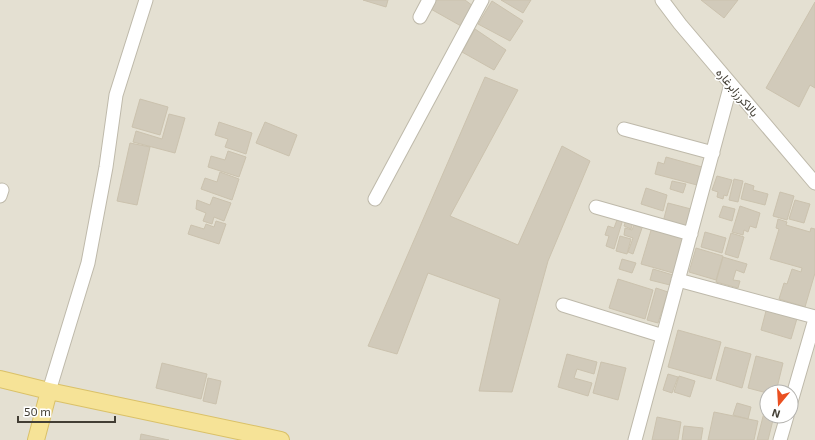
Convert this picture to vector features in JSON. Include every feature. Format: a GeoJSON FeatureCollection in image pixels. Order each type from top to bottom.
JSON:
{"type":"FeatureCollection","features":[{"type":"Feature","properties":{"kind":"main road"},"geometry":{"type":"LineString","coordinates":[[0,379],[281,440]]}},
{"type":"Feature","properties":{"kind":"main road"},"geometry":{"type":"LineString","coordinates":[[36,440],[49,390]]}},
{"type":"Feature","properties":{"kind":"street"},"geometry":{"type":"LineString","coordinates":[[49,390],[88,263],[106,167],[116,95],[146,0]]}},
{"type":"Feature","properties":{"kind":"street"},"geometry":{"type":"LineString","coordinates":[[420,17],[428,0]]}},
{"type":"Feature","properties":{"kind":"street"},"geometry":{"type":"LineString","coordinates":[[375,199],[482,0]]}},
{"type":"Feature","properties":{"kind":"street","name":"بالاکرززابرغاره"},"geometry":{"type":"LineString","coordinates":[[662,0],[680,24],[815,183]]}},
{"type":"Feature","properties":{"kind":"street"},"geometry":{"type":"LineString","coordinates":[[635,440],[731,84]]}},
{"type":"Feature","properties":{"kind":"street"},"geometry":{"type":"LineString","coordinates":[[624,129],[713,153]]}},
{"type":"Feature","properties":{"kind":"street"},"geometry":{"type":"LineString","coordinates":[[596,207],[691,234]]}},
{"type":"Feature","properties":{"kind":"street"},"geometry":{"type":"LineString","coordinates":[[678,280],[815,318],[796,384]]}},
{"type":"Feature","properties":{"kind":"street"},"geometry":{"type":"LineString","coordinates":[[562,305],[663,336]]}},
{"type":"Feature","properties":{"kind":"street"},"geometry":{"type":"LineString","coordinates":[[780,440],[785,424]]}},
{"type":"Feature","properties":{"kind":"shaded area"},"geometry":{"type":"Polygon","coordinates":[[[0,0],[815,0],[815,440],[0,440],[0,0]]]}},
{"type":"Feature","properties":{"kind":"building"},"geometry":{"type":"Polygon","coordinates":[[[363,0],[388,0],[386,7],[363,0]]]}},
{"type":"Feature","properties":{"kind":"building"},"geometry":{"type":"Polygon","coordinates":[[[433,0],[465,0],[473,6],[461,26],[429,8],[433,0]]]}},
{"type":"Feature","properties":{"kind":"building"},"geometry":{"type":"Polygon","coordinates":[[[501,0],[531,0],[523,13],[501,0]]]}},
{"type":"Feature","properties":{"kind":"building"},"geometry":{"type":"Polygon","coordinates":[[[701,0],[738,0],[724,18],[701,0]]]}},
{"type":"Feature","properties":{"kind":"building"},"geometry":{"type":"Polygon","coordinates":[[[492,1],[523,21],[510,41],[478,24],[492,1]]]}},
{"type":"Feature","properties":{"kind":"building"},"geometry":{"type":"Polygon","coordinates":[[[815,2],[815,88],[810,85],[799,107],[766,88],[815,2]]]}},
{"type":"Feature","properties":{"kind":"building"},"geometry":{"type":"Polygon","coordinates":[[[475,29],[506,50],[494,70],[462,52],[475,29]]]}},
{"type":"Feature","properties":{"kind":"building"},"geometry":{"type":"Polygon","coordinates":[[[485,77],[518,90],[450,216],[518,245],[562,146],[590,161],[548,261],[512,392],[479,391],[500,299],[428,273],[397,354],[368,346],[485,77]]]}},
{"type":"Feature","properties":{"kind":"building"},"geometry":{"type":"Polygon","coordinates":[[[140,99],[168,107],[160,135],[132,127],[140,99]]]}},
{"type":"Feature","properties":{"kind":"building"},"geometry":{"type":"Polygon","coordinates":[[[169,114],[185,118],[175,153],[133,142],[136,131],[162,139],[169,114]]]}},
{"type":"Feature","properties":{"kind":"building"},"geometry":{"type":"Polygon","coordinates":[[[219,122],[252,133],[246,154],[225,147],[228,139],[215,135],[219,122]]]}},
{"type":"Feature","properties":{"kind":"building"},"geometry":{"type":"Polygon","coordinates":[[[265,122],[297,135],[289,156],[256,143],[265,122]]]}},
{"type":"Feature","properties":{"kind":"building"},"geometry":{"type":"Polygon","coordinates":[[[130,143],[150,147],[137,205],[117,201],[130,143]]]}},
{"type":"Feature","properties":{"kind":"building"},"geometry":{"type":"Polygon","coordinates":[[[228,151],[246,157],[239,177],[208,167],[211,156],[225,160],[228,151]]]}},
{"type":"Feature","properties":{"kind":"building"},"geometry":{"type":"Polygon","coordinates":[[[666,157],[702,167],[697,185],[655,174],[658,162],[664,164],[666,157]]]}},
{"type":"Feature","properties":{"kind":"building"},"geometry":{"type":"Polygon","coordinates":[[[220,172],[239,179],[232,200],[201,189],[205,178],[217,182],[220,172]]]}},
{"type":"Feature","properties":{"kind":"building"},"geometry":{"type":"Polygon","coordinates":[[[717,176],[732,180],[727,196],[724,195],[723,199],[717,197],[718,192],[712,190],[717,176]]]}},
{"type":"Feature","properties":{"kind":"building"},"geometry":{"type":"Polygon","coordinates":[[[734,179],[743,181],[738,202],[729,200],[734,179]]]}},
{"type":"Feature","properties":{"kind":"building"},"geometry":{"type":"Polygon","coordinates":[[[672,181],[686,184],[683,193],[670,189],[672,181]]]}},
{"type":"Feature","properties":{"kind":"building"},"geometry":{"type":"Polygon","coordinates":[[[745,183],[754,186],[753,190],[768,194],[765,205],[741,199],[745,183]]]}},
{"type":"Feature","properties":{"kind":"building"},"geometry":{"type":"Polygon","coordinates":[[[646,188],[667,195],[663,211],[641,204],[646,188]]]}},
{"type":"Feature","properties":{"kind":"building"},"geometry":{"type":"Polygon","coordinates":[[[780,192],[794,196],[787,220],[773,216],[780,192]]]}},
{"type":"Feature","properties":{"kind":"building"},"geometry":{"type":"Polygon","coordinates":[[[213,197],[231,203],[224,221],[214,217],[212,224],[203,221],[206,213],[196,209],[197,200],[210,205],[213,197]]]}},
{"type":"Feature","properties":{"kind":"building"},"geometry":{"type":"Polygon","coordinates":[[[795,200],[810,204],[804,223],[789,219],[795,200]]]}},
{"type":"Feature","properties":{"kind":"building"},"geometry":{"type":"Polygon","coordinates":[[[668,203],[691,209],[686,228],[663,222],[668,203]]]}},
{"type":"Feature","properties":{"kind":"building"},"geometry":{"type":"Polygon","coordinates":[[[723,206],[735,209],[732,221],[719,217],[723,206]]]}},
{"type":"Feature","properties":{"kind":"building"},"geometry":{"type":"Polygon","coordinates":[[[740,206],[760,213],[756,228],[750,226],[748,232],[744,230],[743,235],[732,232],[740,206]]]}},
{"type":"Feature","properties":{"kind":"building"},"geometry":{"type":"Polygon","coordinates":[[[618,217],[623,219],[614,249],[606,246],[609,236],[605,235],[608,226],[614,228],[618,217]]]}},
{"type":"Feature","properties":{"kind":"building"},"geometry":{"type":"Polygon","coordinates":[[[778,219],[787,222],[786,225],[810,232],[811,228],[815,229],[815,273],[805,307],[779,299],[784,283],[787,284],[792,269],[801,272],[802,268],[770,259],[779,229],[776,228],[778,219]]]}},
{"type":"Feature","properties":{"kind":"building"},"geometry":{"type":"Polygon","coordinates":[[[626,220],[633,222],[631,229],[624,226],[626,220]]]}},
{"type":"Feature","properties":{"kind":"building"},"geometry":{"type":"Polygon","coordinates":[[[216,221],[226,224],[219,244],[188,234],[191,225],[204,229],[206,224],[214,227],[216,221]]]}},
{"type":"Feature","properties":{"kind":"building"},"geometry":{"type":"Polygon","coordinates":[[[634,225],[642,228],[633,254],[628,252],[633,238],[624,235],[625,228],[632,230],[634,225]]]}},
{"type":"Feature","properties":{"kind":"building"},"geometry":{"type":"Polygon","coordinates":[[[652,227],[684,236],[673,273],[641,264],[652,227]]]}},
{"type":"Feature","properties":{"kind":"building"},"geometry":{"type":"Polygon","coordinates":[[[705,232],[726,238],[722,253],[701,247],[705,232]]]}},
{"type":"Feature","properties":{"kind":"building"},"geometry":{"type":"Polygon","coordinates":[[[731,233],[744,237],[738,258],[725,254],[731,233]]]}},
{"type":"Feature","properties":{"kind":"building"},"geometry":{"type":"Polygon","coordinates":[[[620,236],[631,239],[627,254],[616,251],[620,236]]]}},
{"type":"Feature","properties":{"kind":"building"},"geometry":{"type":"Polygon","coordinates":[[[696,248],[723,256],[716,280],[689,272],[696,248]]]}},
{"type":"Feature","properties":{"kind":"building"},"geometry":{"type":"Polygon","coordinates":[[[723,257],[747,264],[744,273],[736,270],[733,280],[740,281],[738,288],[716,282],[723,257]]]}},
{"type":"Feature","properties":{"kind":"building"},"geometry":{"type":"Polygon","coordinates":[[[622,259],[636,263],[632,273],[619,269],[622,259]]]}},
{"type":"Feature","properties":{"kind":"building"},"geometry":{"type":"Polygon","coordinates":[[[653,269],[673,275],[670,285],[650,280],[653,269]]]}},
{"type":"Feature","properties":{"kind":"building"},"geometry":{"type":"Polygon","coordinates":[[[618,279],[653,290],[645,319],[609,308],[618,279]]]}},
{"type":"Feature","properties":{"kind":"building"},"geometry":{"type":"Polygon","coordinates":[[[656,288],[668,292],[658,323],[647,320],[656,288]]]}},
{"type":"Feature","properties":{"kind":"building"},"geometry":{"type":"Polygon","coordinates":[[[767,307],[798,315],[791,339],[761,330],[767,307]]]}},
{"type":"Feature","properties":{"kind":"building"},"geometry":{"type":"Polygon","coordinates":[[[678,330],[721,342],[711,379],[668,367],[678,330]]]}},
{"type":"Feature","properties":{"kind":"building"},"geometry":{"type":"Polygon","coordinates":[[[725,347],[751,354],[742,388],[716,380],[725,347]]]}},
{"type":"Feature","properties":{"kind":"building"},"geometry":{"type":"Polygon","coordinates":[[[567,354],[597,362],[594,374],[577,369],[574,378],[592,383],[588,396],[558,387],[567,354]]]}},
{"type":"Feature","properties":{"kind":"building"},"geometry":{"type":"Polygon","coordinates":[[[756,356],[783,363],[778,384],[759,384],[759,391],[748,388],[756,356]]]}},
{"type":"Feature","properties":{"kind":"building"},"geometry":{"type":"Polygon","coordinates":[[[601,362],[626,368],[618,400],[593,393],[601,362]]]}},
{"type":"Feature","properties":{"kind":"building"},"geometry":{"type":"Polygon","coordinates":[[[162,363],[207,374],[201,399],[156,388],[162,363]]]}},
{"type":"Feature","properties":{"kind":"building"},"geometry":{"type":"Polygon","coordinates":[[[668,374],[678,377],[672,393],[663,390],[668,374]]]}},
{"type":"Feature","properties":{"kind":"building"},"geometry":{"type":"Polygon","coordinates":[[[679,376],[695,381],[690,397],[674,392],[679,376]]]}},
{"type":"Feature","properties":{"kind":"building"},"geometry":{"type":"Polygon","coordinates":[[[208,378],[221,381],[216,404],[203,401],[208,378]]]}},
{"type":"Feature","properties":{"kind":"building"},"geometry":{"type":"Polygon","coordinates":[[[737,403],[751,407],[748,419],[733,415],[737,403]]]}},
{"type":"Feature","properties":{"kind":"building"},"geometry":{"type":"Polygon","coordinates":[[[714,412],[758,421],[754,440],[708,440],[714,412]]]}},
{"type":"Feature","properties":{"kind":"building"},"geometry":{"type":"Polygon","coordinates":[[[657,417],[681,422],[678,440],[652,440],[657,417]]]}},
{"type":"Feature","properties":{"kind":"building"},"geometry":{"type":"Polygon","coordinates":[[[761,424],[772,424],[768,440],[757,440],[761,424]]]}},
{"type":"Feature","properties":{"kind":"building"},"geometry":{"type":"Polygon","coordinates":[[[684,426],[703,428],[701,440],[682,440],[684,426]]]}},
{"type":"Feature","properties":{"kind":"building"},"geometry":{"type":"Polygon","coordinates":[[[141,434],[169,440],[140,440],[141,434]]]}}]}
